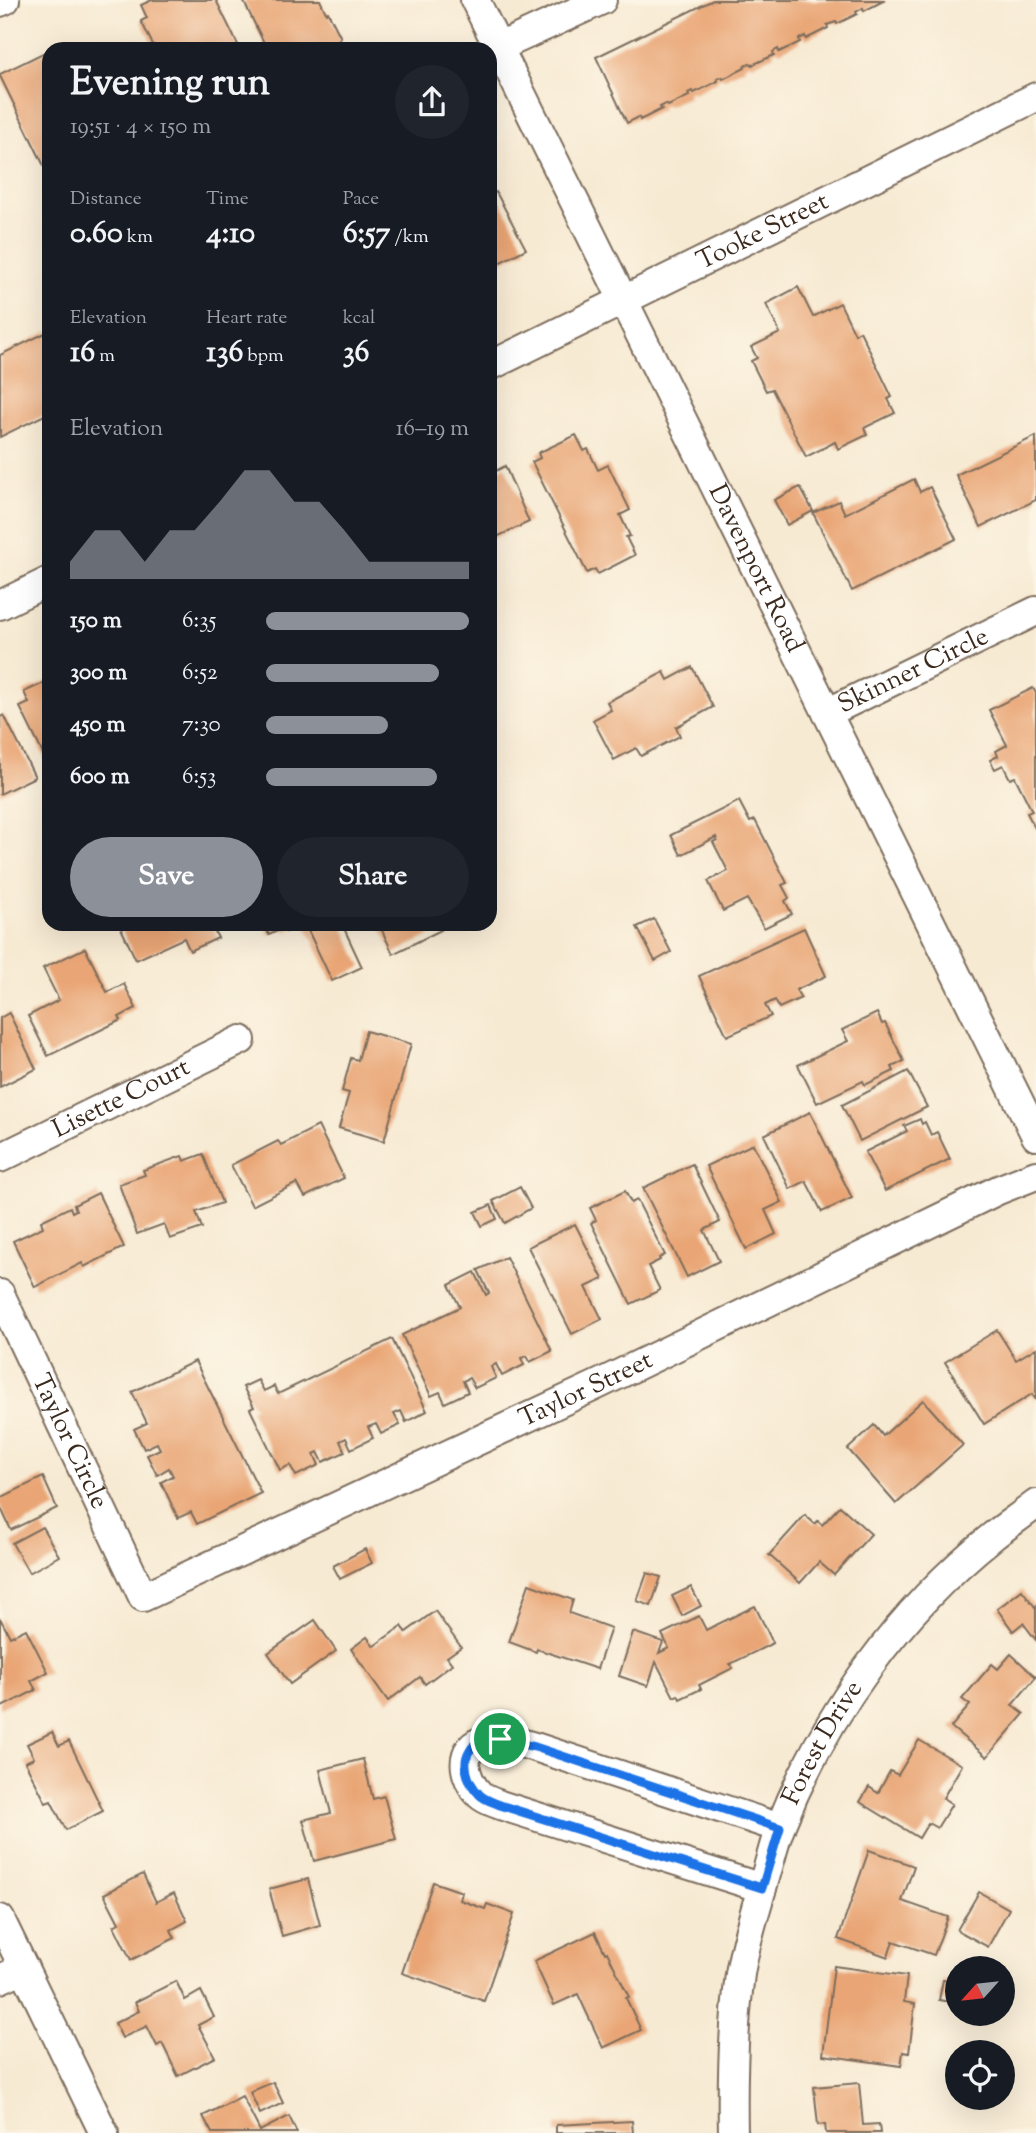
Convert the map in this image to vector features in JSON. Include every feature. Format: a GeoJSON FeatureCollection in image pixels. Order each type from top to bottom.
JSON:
{"type":"FeatureCollection","features":[{"type":"Feature","properties":{"kind":"street"},"geometry":{"type":"LineString","coordinates":[[0,2],[5,0]]}},
{"type":"Feature","properties":{"kind":"street","name":"Davenport Road"},"geometry":{"type":"LineString","coordinates":[[475,0],[496,42]]}},
{"type":"Feature","properties":{"kind":"street"},"geometry":{"type":"LineString","coordinates":[[499,47],[602,0]]}},
{"type":"Feature","properties":{"kind":"street","name":"Davenport Road"},"geometry":{"type":"LineString","coordinates":[[497,43],[1036,1136]]}},
{"type":"Feature","properties":{"kind":"street","name":"Tooke Street"},"geometry":{"type":"LineString","coordinates":[[497,363],[1036,97]]}},
{"type":"Feature","properties":{"kind":"street"},"geometry":{"type":"LineString","coordinates":[[0,605],[42,584]]}},
{"type":"Feature","properties":{"kind":"street","name":"Skinner Circle"},"geometry":{"type":"LineString","coordinates":[[827,713],[1036,611]]}},
{"type":"Feature","properties":{"kind":"street","name":"Lisette Court"},"geometry":{"type":"LineString","coordinates":[[0,1158],[241,1040]]}},
{"type":"Feature","properties":{"kind":"street","name":"Taylor Street"},"geometry":{"type":"LineString","coordinates":[[139,1587],[144,1597],[600,1384],[998,1190],[1036,1175]]}},
{"type":"Feature","properties":{"kind":"street","name":"Taylor Circle"},"geometry":{"type":"LineString","coordinates":[[0,1294],[139,1587]]}},
{"type":"Feature","properties":{"kind":"street","name":"Forest Drive"},"geometry":{"type":"LineString","coordinates":[[733,2133],[732,2070],[740,1974],[747,1936],[780,1828],[794,1795],[828,1728],[872,1663],[905,1622],[947,1577],[992,1537],[1036,1504]]}},
{"type":"Feature","properties":{"kind":"street"},"geometry":{"type":"LineString","coordinates":[[762,1888],[482,1797],[471,1784],[465,1768],[466,1756],[484,1740],[500,1739],[535,1747],[780,1828]]}},
{"type":"Feature","properties":{"kind":"street"},"geometry":{"type":"LineString","coordinates":[[0,1919],[12,1974],[104,2133]]}},
{"type":"Feature","properties":{"kind":"building"},"geometry":{"type":"Polygon","coordinates":[[[152,0],[216,0],[237,42],[152,42],[141,21],[147,18],[141,5],[152,0]]]}},
{"type":"Feature","properties":{"kind":"building"},"geometry":{"type":"Polygon","coordinates":[[[243,0],[320,0],[341,38],[340,42],[264,42],[243,0]]]}},
{"type":"Feature","properties":{"kind":"building"},"geometry":{"type":"Polygon","coordinates":[[[713,0],[885,0],[864,11],[863,8],[837,24],[827,25],[828,28],[806,39],[805,36],[799,39],[800,42],[779,52],[778,49],[773,52],[774,55],[752,65],[750,63],[694,93],[692,91],[688,93],[689,96],[668,106],[666,104],[660,107],[662,109],[640,120],[639,117],[627,123],[596,57],[713,0]]]}},
{"type":"Feature","properties":{"kind":"building"},"geometry":{"type":"Polygon","coordinates":[[[42,53],[42,162],[0,76],[42,53]]]}},
{"type":"Feature","properties":{"kind":"building"},"geometry":{"type":"Polygon","coordinates":[[[497,194],[526,249],[497,264],[497,194]]]}},
{"type":"Feature","properties":{"kind":"building"},"geometry":{"type":"Polygon","coordinates":[[[798,287],[813,317],[840,303],[855,334],[860,331],[892,397],[888,399],[895,413],[864,428],[867,435],[838,449],[835,442],[806,457],[772,389],[766,391],[751,361],[757,358],[751,347],[780,333],[766,304],[798,287]]]}},
{"type":"Feature","properties":{"kind":"building"},"geometry":{"type":"Polygon","coordinates":[[[42,334],[42,416],[0,437],[0,355],[42,334]]]}},
{"type":"Feature","properties":{"kind":"building"},"geometry":{"type":"Polygon","coordinates":[[[576,435],[584,451],[588,449],[598,470],[608,465],[630,510],[620,515],[630,536],[626,537],[635,555],[598,574],[595,569],[587,573],[532,462],[540,458],[538,453],[576,435]]]}},
{"type":"Feature","properties":{"kind":"building"},"geometry":{"type":"Polygon","coordinates":[[[1036,436],[1036,500],[981,527],[956,475],[1036,436]]]}},
{"type":"Feature","properties":{"kind":"building"},"geometry":{"type":"Polygon","coordinates":[[[505,466],[529,522],[497,537],[497,470],[505,466]]]}},
{"type":"Feature","properties":{"kind":"building"},"geometry":{"type":"Polygon","coordinates":[[[914,479],[920,492],[930,487],[956,539],[852,591],[813,513],[839,501],[845,514],[914,479]]]}},
{"type":"Feature","properties":{"kind":"building"},"geometry":{"type":"Polygon","coordinates":[[[800,487],[813,511],[787,525],[774,500],[800,487]]]}},
{"type":"Feature","properties":{"kind":"building"},"geometry":{"type":"Polygon","coordinates":[[[692,667],[713,707],[676,727],[680,736],[641,756],[636,748],[614,760],[593,720],[611,710],[607,702],[664,672],[668,680],[692,667]]]}},
{"type":"Feature","properties":{"kind":"building"},"geometry":{"type":"Polygon","coordinates":[[[42,684],[42,752],[20,707],[29,703],[24,692],[42,684]]]}},
{"type":"Feature","properties":{"kind":"building"},"geometry":{"type":"Polygon","coordinates":[[[1033,688],[1036,693],[1036,830],[1027,813],[1032,811],[1015,777],[1010,779],[1003,765],[995,769],[990,760],[998,756],[996,751],[1007,745],[989,710],[1033,688]]]}},
{"type":"Feature","properties":{"kind":"building"},"geometry":{"type":"Polygon","coordinates":[[[4,715],[35,777],[0,794],[0,717],[4,715]]]}},
{"type":"Feature","properties":{"kind":"building"},"geometry":{"type":"Polygon","coordinates":[[[739,801],[750,822],[755,820],[787,883],[782,885],[789,898],[785,901],[792,914],[764,928],[747,899],[723,911],[708,881],[728,871],[713,842],[717,840],[716,837],[681,855],[671,835],[739,801]]]}},
{"type":"Feature","properties":{"kind":"building"},"geometry":{"type":"Polygon","coordinates":[[[654,919],[671,952],[655,961],[637,927],[654,919]]]}},
{"type":"Feature","properties":{"kind":"building"},"geometry":{"type":"Polygon","coordinates":[[[804,928],[826,976],[796,990],[801,998],[779,1008],[775,1000],[765,1005],[771,1016],[727,1036],[699,976],[804,928]]]}},
{"type":"Feature","properties":{"kind":"building"},"geometry":{"type":"Polygon","coordinates":[[[122,931],[214,931],[218,938],[190,951],[184,938],[136,960],[122,931]]]}},
{"type":"Feature","properties":{"kind":"building"},"geometry":{"type":"Polygon","coordinates":[[[308,931],[345,931],[362,967],[332,981],[308,931]]]}},
{"type":"Feature","properties":{"kind":"building"},"geometry":{"type":"Polygon","coordinates":[[[382,931],[439,931],[393,954],[382,931]]]}},
{"type":"Feature","properties":{"kind":"building"},"geometry":{"type":"Polygon","coordinates":[[[85,948],[107,992],[124,984],[136,1008],[119,1017],[121,1020],[48,1056],[28,1016],[59,1000],[43,968],[85,948]]]}},
{"type":"Feature","properties":{"kind":"building"},"geometry":{"type":"Polygon","coordinates":[[[9,1013],[36,1069],[0,1087],[0,1018],[9,1013]]]}},
{"type":"Feature","properties":{"kind":"building"},"geometry":{"type":"Polygon","coordinates":[[[877,1013],[904,1061],[892,1067],[894,1071],[865,1085],[863,1081],[817,1103],[798,1065],[848,1041],[842,1030],[877,1013]]]}},
{"type":"Feature","properties":{"kind":"building"},"geometry":{"type":"Polygon","coordinates":[[[366,1031],[411,1044],[384,1141],[339,1128],[349,1093],[342,1091],[351,1058],[358,1060],[366,1031]]]}},
{"type":"Feature","properties":{"kind":"building"},"geometry":{"type":"Polygon","coordinates":[[[908,1071],[927,1107],[860,1141],[842,1105],[908,1071]]]}},
{"type":"Feature","properties":{"kind":"building"},"geometry":{"type":"Polygon","coordinates":[[[810,1112],[852,1198],[822,1212],[806,1181],[790,1189],[764,1135],[810,1112]]]}},
{"type":"Feature","properties":{"kind":"building"},"geometry":{"type":"Polygon","coordinates":[[[920,1119],[922,1124],[925,1122],[931,1135],[937,1132],[950,1159],[885,1191],[865,1152],[907,1131],[904,1126],[920,1119]]]}},
{"type":"Feature","properties":{"kind":"building"},"geometry":{"type":"Polygon","coordinates":[[[318,1126],[344,1178],[305,1197],[297,1183],[252,1206],[231,1165],[278,1141],[281,1145],[318,1126]]]}},
{"type":"Feature","properties":{"kind":"building"},"geometry":{"type":"Polygon","coordinates":[[[753,1144],[782,1202],[765,1210],[776,1234],[746,1249],[706,1166],[753,1144]]]}},
{"type":"Feature","properties":{"kind":"building"},"geometry":{"type":"Polygon","coordinates":[[[203,1154],[222,1203],[196,1212],[202,1228],[170,1239],[164,1224],[137,1234],[119,1184],[145,1175],[143,1170],[182,1156],[184,1161],[203,1154]]]}},
{"type":"Feature","properties":{"kind":"building"},"geometry":{"type":"Polygon","coordinates":[[[692,1164],[720,1222],[704,1230],[719,1261],[687,1277],[643,1188],[692,1164]]]}},
{"type":"Feature","properties":{"kind":"building"},"geometry":{"type":"Polygon","coordinates":[[[520,1187],[531,1208],[505,1223],[493,1201],[520,1187]]]}},
{"type":"Feature","properties":{"kind":"building"},"geometry":{"type":"Polygon","coordinates":[[[625,1191],[631,1203],[637,1200],[665,1255],[648,1266],[660,1290],[631,1304],[591,1223],[596,1220],[590,1208],[625,1191]]]}},
{"type":"Feature","properties":{"kind":"building"},"geometry":{"type":"Polygon","coordinates":[[[98,1193],[124,1247],[84,1267],[82,1263],[35,1287],[13,1241],[43,1227],[41,1221],[70,1207],[72,1212],[76,1210],[74,1205],[98,1193]]]}},
{"type":"Feature","properties":{"kind":"building"},"geometry":{"type":"Polygon","coordinates":[[[491,1205],[497,1219],[482,1226],[475,1212],[491,1205]]]}},
{"type":"Feature","properties":{"kind":"building"},"geometry":{"type":"Polygon","coordinates":[[[575,1224],[603,1279],[586,1287],[602,1319],[572,1334],[528,1247],[575,1224]]]}},
{"type":"Feature","properties":{"kind":"building"},"geometry":{"type":"Polygon","coordinates":[[[506,1257],[552,1351],[530,1362],[527,1356],[521,1358],[524,1365],[502,1376],[496,1364],[491,1367],[496,1378],[475,1388],[469,1378],[463,1381],[468,1392],[445,1403],[440,1392],[431,1396],[402,1335],[460,1307],[449,1285],[475,1272],[486,1295],[489,1293],[478,1270],[506,1257]]]}},
{"type":"Feature","properties":{"kind":"building"},"geometry":{"type":"Polygon","coordinates":[[[997,1330],[1016,1360],[1036,1348],[1036,1400],[1032,1394],[984,1424],[945,1362],[997,1330]]]}},
{"type":"Feature","properties":{"kind":"building"},"geometry":{"type":"Polygon","coordinates":[[[392,1339],[427,1411],[406,1422],[401,1411],[394,1414],[400,1425],[381,1434],[376,1424],[368,1427],[373,1438],[351,1449],[346,1438],[340,1441],[345,1452],[323,1462],[318,1452],[314,1454],[319,1465],[296,1476],[290,1465],[280,1470],[250,1409],[254,1407],[243,1387],[258,1380],[264,1391],[274,1386],[278,1394],[392,1339]]]}},
{"type":"Feature","properties":{"kind":"building"},"geometry":{"type":"Polygon","coordinates":[[[195,1361],[261,1493],[197,1524],[191,1512],[178,1518],[161,1482],[173,1476],[169,1468],[157,1475],[147,1455],[160,1449],[157,1443],[144,1449],[134,1429],[147,1423],[132,1392],[195,1361]]]}},
{"type":"Feature","properties":{"kind":"building"},"geometry":{"type":"Polygon","coordinates":[[[923,1400],[963,1445],[896,1504],[848,1449],[874,1425],[883,1436],[923,1400]]]}},
{"type":"Feature","properties":{"kind":"building"},"geometry":{"type":"Polygon","coordinates":[[[43,1477],[57,1508],[11,1530],[0,1506],[0,1498],[43,1477]]]}},
{"type":"Feature","properties":{"kind":"building"},"geometry":{"type":"Polygon","coordinates":[[[840,1506],[871,1534],[834,1575],[819,1562],[800,1583],[769,1555],[805,1515],[815,1524],[818,1521],[822,1525],[840,1506]]]}},
{"type":"Feature","properties":{"kind":"building"},"geometry":{"type":"Polygon","coordinates":[[[42,1527],[59,1556],[29,1573],[12,1543],[42,1527]]]}},
{"type":"Feature","properties":{"kind":"building"},"geometry":{"type":"Polygon","coordinates":[[[365,1549],[372,1563],[340,1579],[333,1566],[365,1549]]]}},
{"type":"Feature","properties":{"kind":"building"},"geometry":{"type":"Polygon","coordinates":[[[647,1573],[661,1577],[651,1606],[637,1601],[647,1573]]]}},
{"type":"Feature","properties":{"kind":"building"},"geometry":{"type":"Polygon","coordinates":[[[529,1584],[573,1600],[569,1613],[611,1628],[597,1669],[509,1642],[529,1584]]]}},
{"type":"Feature","properties":{"kind":"building"},"geometry":{"type":"Polygon","coordinates":[[[691,1587],[701,1606],[682,1616],[672,1596],[691,1587]]]}},
{"type":"Feature","properties":{"kind":"building"},"geometry":{"type":"Polygon","coordinates":[[[1022,1590],[1036,1606],[1036,1640],[1023,1623],[1013,1631],[997,1609],[1022,1590]]]}},
{"type":"Feature","properties":{"kind":"building"},"geometry":{"type":"Polygon","coordinates":[[[755,1606],[773,1643],[730,1664],[733,1668],[699,1685],[701,1689],[680,1699],[678,1695],[674,1697],[656,1662],[648,1686],[619,1676],[633,1632],[663,1642],[659,1653],[669,1648],[662,1634],[699,1616],[706,1630],[755,1606]]]}},
{"type":"Feature","properties":{"kind":"building"},"geometry":{"type":"Polygon","coordinates":[[[435,1611],[461,1647],[447,1657],[452,1664],[425,1684],[420,1677],[388,1701],[351,1649],[367,1637],[374,1646],[402,1626],[406,1632],[435,1611]]]}},
{"type":"Feature","properties":{"kind":"building"},"geometry":{"type":"Polygon","coordinates":[[[0,1618],[10,1637],[26,1629],[48,1672],[31,1681],[36,1690],[0,1708],[0,1618]]]}},
{"type":"Feature","properties":{"kind":"building"},"geometry":{"type":"Polygon","coordinates":[[[315,1620],[336,1651],[290,1684],[268,1653],[315,1620]]]}},
{"type":"Feature","properties":{"kind":"building"},"geometry":{"type":"Polygon","coordinates":[[[1011,1654],[1036,1677],[1012,1705],[1024,1714],[987,1757],[951,1727],[970,1705],[962,1699],[992,1664],[998,1669],[1011,1654]]]}},
{"type":"Feature","properties":{"kind":"building"},"geometry":{"type":"Polygon","coordinates":[[[52,1732],[59,1746],[69,1741],[103,1811],[66,1830],[51,1801],[46,1803],[25,1762],[34,1758],[27,1744],[52,1732]]]}},
{"type":"Feature","properties":{"kind":"building"},"geometry":{"type":"Polygon","coordinates":[[[919,1740],[962,1765],[943,1798],[952,1804],[937,1828],[928,1823],[919,1838],[860,1802],[869,1787],[878,1793],[890,1771],[898,1775],[919,1740]]]}},
{"type":"Feature","properties":{"kind":"building"},"geometry":{"type":"Polygon","coordinates":[[[363,1759],[373,1799],[384,1796],[396,1839],[314,1861],[303,1820],[331,1813],[320,1770],[363,1759]]]}},
{"type":"Feature","properties":{"kind":"building"},"geometry":{"type":"Polygon","coordinates":[[[869,1850],[914,1866],[902,1901],[948,1917],[934,1955],[893,1941],[888,1957],[838,1939],[869,1850]]]}},
{"type":"Feature","properties":{"kind":"building"},"geometry":{"type":"Polygon","coordinates":[[[143,1874],[156,1902],[174,1893],[187,1921],[171,1930],[175,1938],[131,1960],[114,1926],[119,1923],[104,1894],[143,1874]]]}},
{"type":"Feature","properties":{"kind":"building"},"geometry":{"type":"Polygon","coordinates":[[[308,1879],[320,1925],[282,1936],[269,1889],[308,1879]]]}},
{"type":"Feature","properties":{"kind":"building"},"geometry":{"type":"Polygon","coordinates":[[[433,1882],[462,1892],[460,1900],[485,1909],[487,1904],[514,1914],[484,2001],[402,1973],[433,1882]]]}},
{"type":"Feature","properties":{"kind":"building"},"geometry":{"type":"Polygon","coordinates":[[[979,1892],[1009,1909],[988,1947],[957,1930],[979,1892]]]}},
{"type":"Feature","properties":{"kind":"building"},"geometry":{"type":"Polygon","coordinates":[[[595,1932],[629,1997],[626,1998],[641,2030],[603,2048],[578,1994],[554,2005],[534,1961],[595,1932]]]}},
{"type":"Feature","properties":{"kind":"building"},"geometry":{"type":"Polygon","coordinates":[[[834,1966],[907,1976],[904,2002],[915,2004],[909,2053],[903,2052],[901,2066],[823,2055],[834,1966]]]}},
{"type":"Feature","properties":{"kind":"building"},"geometry":{"type":"Polygon","coordinates":[[[943,1980],[945,1980],[945,2001],[939,2000],[943,1980]]]}},
{"type":"Feature","properties":{"kind":"building"},"geometry":{"type":"Polygon","coordinates":[[[176,1981],[185,2000],[201,1991],[214,2017],[198,2025],[215,2057],[178,2076],[162,2043],[157,2046],[147,2026],[122,2038],[115,2023],[139,2011],[135,2002],[176,1981]]]}},
{"type":"Feature","properties":{"kind":"building"},"geometry":{"type":"Polygon","coordinates":[[[273,2082],[283,2103],[260,2114],[250,2092],[273,2082]]]}},
{"type":"Feature","properties":{"kind":"building"},"geometry":{"type":"Polygon","coordinates":[[[859,2083],[863,2125],[879,2124],[880,2133],[826,2133],[825,2124],[818,2125],[814,2087],[859,2083]]]}},
{"type":"Feature","properties":{"kind":"building"},"geometry":{"type":"Polygon","coordinates":[[[242,2096],[260,2131],[289,2116],[297,2133],[212,2133],[203,2116],[242,2096]]]}},
{"type":"Feature","properties":{"kind":"building"},"geometry":{"type":"Polygon","coordinates":[[[632,2121],[633,2133],[556,2133],[556,2125],[632,2121]]]}},
{"type":"Feature","properties":{"kind":"route"},"geometry":{"type":"LineString","coordinates":[[500,1739],[535,1747],[780,1828],[762,1888],[482,1797],[471,1784],[465,1768],[466,1756],[484,1740],[500,1739]]}}]}
